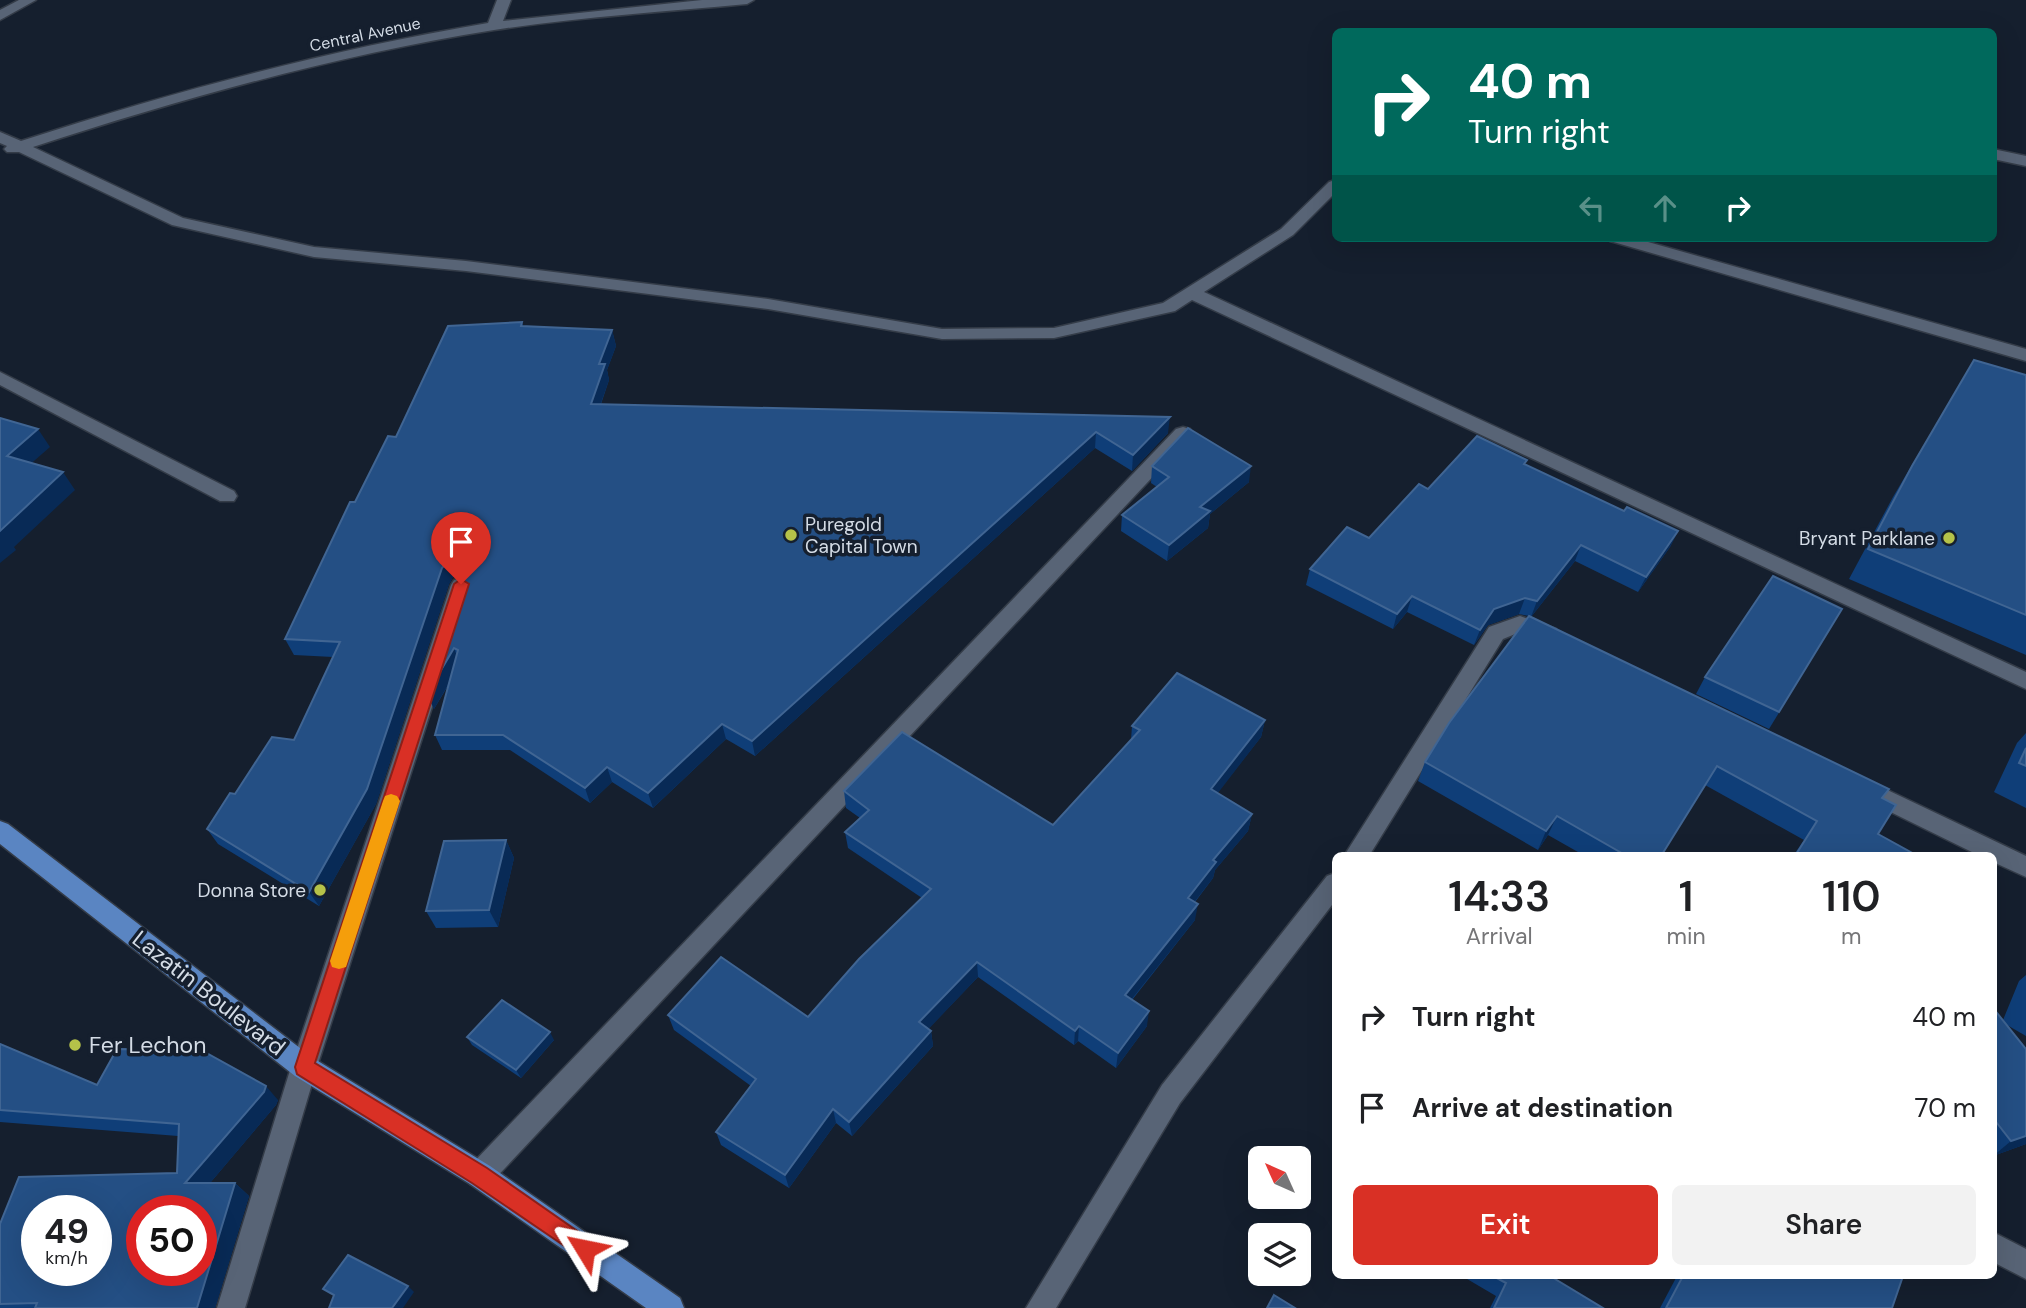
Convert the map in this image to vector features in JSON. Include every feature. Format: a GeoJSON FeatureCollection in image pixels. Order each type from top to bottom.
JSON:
{"type":"FeatureCollection","features":[{"type":"Feature","properties":{"kind":"main road","name":"Lazatin Boulevard"},"geometry":{"type":"LineString","coordinates":[[0,831],[304,1067],[480,1175],[670,1308]]}},
{"type":"Feature","properties":{"kind":"street"},"geometry":{"type":"LineString","coordinates":[[0,16],[29,0]]}},
{"type":"Feature","properties":{"kind":"street"},"geometry":{"type":"LineString","coordinates":[[494,26],[504,0]]}},
{"type":"Feature","properties":{"kind":"street","name":"Central Avenue"},"geometry":{"type":"LineString","coordinates":[[0,153],[216,87],[346,54],[494,26],[747,0]]}},
{"type":"Feature","properties":{"kind":"street"},"geometry":{"type":"LineString","coordinates":[[0,137],[178,222],[314,252],[466,266],[768,304],[942,334],[1054,333],[1169,307],[1287,232],[1332,188]]}},
{"type":"Feature","properties":{"kind":"street"},"geometry":{"type":"LineString","coordinates":[[1997,155],[2026,161]]}},
{"type":"Feature","properties":{"kind":"street"},"geometry":{"type":"LineString","coordinates":[[1630,242],[2026,355]]}},
{"type":"Feature","properties":{"kind":"street"},"geometry":{"type":"LineString","coordinates":[[1191,293],[2026,681]]}},
{"type":"Feature","properties":{"kind":"street"},"geometry":{"type":"LineString","coordinates":[[0,378],[227,496]]}},
{"type":"Feature","properties":{"kind":"street"},"geometry":{"type":"LineString","coordinates":[[480,1175],[1183,432]]}},
{"type":"Feature","properties":{"kind":"street"},"geometry":{"type":"LineString","coordinates":[[231,1308],[304,1067],[461,584]]}},
{"type":"Feature","properties":{"kind":"street"},"geometry":{"type":"LineString","coordinates":[[1359,852],[1496,633],[1520,624],[1568,644]]}},
{"type":"Feature","properties":{"kind":"street"},"geometry":{"type":"LineString","coordinates":[[1840,776],[1995,852]]}},
{"type":"Feature","properties":{"kind":"street"},"geometry":{"type":"LineString","coordinates":[[1997,853],[2026,867]]}},
{"type":"Feature","properties":{"kind":"street"},"geometry":{"type":"LineString","coordinates":[[1040,1308],[1171,1094],[1332,887]]}},
{"type":"Feature","properties":{"kind":"street"},"geometry":{"type":"LineString","coordinates":[[1997,1248],[2026,1265]]}},
{"type":"Feature","properties":{"kind":"building"},"geometry":{"type":"Polygon","coordinates":[[[522,322],[521,326],[612,330],[599,364],[605,364],[591,404],[1170,417],[1133,455],[1096,432],[752,741],[722,724],[648,793],[607,767],[585,788],[503,735],[435,735],[458,650],[454,648],[427,694],[467,570],[462,562],[447,562],[442,568],[367,789],[309,892],[207,829],[230,793],[235,794],[272,737],[294,740],[340,642],[285,639],[350,502],[355,502],[388,436],[396,437],[448,326],[522,322]]]}},
{"type":"Feature","properties":{"kind":"building","name":"Bryant Parklane"},"geometry":{"type":"Polygon","coordinates":[[[1974,360],[2026,375],[2026,615],[1868,549],[1912,466],[1974,360]]]}},
{"type":"Feature","properties":{"kind":"building"},"geometry":{"type":"Polygon","coordinates":[[[0,418],[38,429],[7,456],[63,472],[0,531],[0,418]]]}},
{"type":"Feature","properties":{"kind":"building"},"geometry":{"type":"Polygon","coordinates":[[[1188,428],[1251,466],[1200,507],[1210,511],[1169,545],[1122,515],[1169,477],[1152,466],[1188,428]]]}},
{"type":"Feature","properties":{"kind":"building"},"geometry":{"type":"Polygon","coordinates":[[[1477,436],[1527,460],[1524,464],[1624,511],[1627,507],[1678,531],[1646,577],[1581,545],[1537,601],[1525,598],[1494,609],[1480,630],[1412,596],[1397,614],[1310,569],[1347,527],[1369,538],[1419,484],[1428,489],[1477,436]]]}},
{"type":"Feature","properties":{"kind":"building"},"geometry":{"type":"Polygon","coordinates":[[[1773,576],[1842,609],[1779,712],[1705,677],[1773,576]]]}},
{"type":"Feature","properties":{"kind":"building"},"geometry":{"type":"Polygon","coordinates":[[[1529,616],[1889,789],[1882,798],[1896,805],[1878,834],[1910,852],[1798,852],[1817,821],[1717,766],[1663,852],[1620,852],[1557,816],[1546,831],[1425,762],[1449,723],[1529,616]]]}},
{"type":"Feature","properties":{"kind":"building"},"geometry":{"type":"Polygon","coordinates":[[[1177,673],[1265,720],[1211,789],[1252,814],[1213,860],[1216,862],[1188,898],[1198,904],[1125,995],[1149,1011],[1118,1053],[1079,1026],[1075,1031],[977,962],[919,1022],[931,1031],[849,1122],[833,1109],[785,1175],[716,1132],[756,1079],[668,1015],[721,957],[808,1017],[859,959],[931,889],[845,832],[869,810],[844,791],[902,732],[1053,825],[1140,730],[1132,726],[1177,673]]]}},
{"type":"Feature","properties":{"kind":"building"},"geometry":{"type":"Polygon","coordinates":[[[2026,748],[2026,766],[2019,763],[2026,748]]]}},
{"type":"Feature","properties":{"kind":"building"},"geometry":{"type":"Polygon","coordinates":[[[506,840],[489,910],[426,911],[444,841],[506,840]]]}},
{"type":"Feature","properties":{"kind":"building"},"geometry":{"type":"Polygon","coordinates":[[[502,1000],[550,1032],[516,1070],[467,1037],[502,1000]]]}},
{"type":"Feature","properties":{"kind":"building"},"geometry":{"type":"Polygon","coordinates":[[[1997,1013],[2026,1049],[2026,1136],[2011,1141],[1997,1123],[1997,1013]]]}},
{"type":"Feature","properties":{"kind":"building"},"geometry":{"type":"Polygon","coordinates":[[[0,1044],[97,1085],[117,1049],[201,1050],[266,1086],[264,1092],[185,1183],[235,1183],[217,1242],[217,1195],[126,1195],[126,1286],[204,1286],[197,1308],[35,1308],[37,1303],[0,1304],[0,1224],[19,1177],[177,1173],[179,1124],[0,1110],[0,1044]]]}},
{"type":"Feature","properties":{"kind":"building"},"geometry":{"type":"Polygon","coordinates":[[[348,1255],[408,1286],[392,1308],[329,1308],[334,1295],[323,1289],[348,1255]]]}},
{"type":"Feature","properties":{"kind":"building"},"geometry":{"type":"Polygon","coordinates":[[[1499,1279],[1555,1279],[1603,1308],[1494,1308],[1506,1283],[1499,1279]]]}},
{"type":"Feature","properties":{"kind":"building"},"geometry":{"type":"Polygon","coordinates":[[[1681,1279],[1902,1279],[1892,1308],[1666,1308],[1681,1279]]]}},
{"type":"Feature","properties":{"kind":"building"},"geometry":{"type":"Polygon","coordinates":[[[1274,1295],[1295,1308],[1267,1308],[1274,1295]]]}},
{"type":"Feature","properties":{"kind":"slow traffic"},"geometry":{"type":"LineString","coordinates":[[339,961],[391,801]]}},
{"type":"Feature","properties":{"kind":"place","name":"Puregold Capital Town"},"geometry":{"type":"Point","coordinates":[791,535]}},
{"type":"Feature","properties":{"kind":"place","name":"Bryant Parklane"},"geometry":{"type":"Point","coordinates":[1949,538]}},
{"type":"Feature","properties":{"kind":"place","name":"Donna Store"},"geometry":{"type":"Point","coordinates":[320,890]}},
{"type":"Feature","properties":{"kind":"place","name":"Fer Lechon"},"geometry":{"type":"Point","coordinates":[75,1045]}},
{"type":"Feature","properties":{"kind":"route"},"geometry":{"type":"LineString","coordinates":[[461,584],[304,1067],[480,1175],[585,1249]]}}]}
